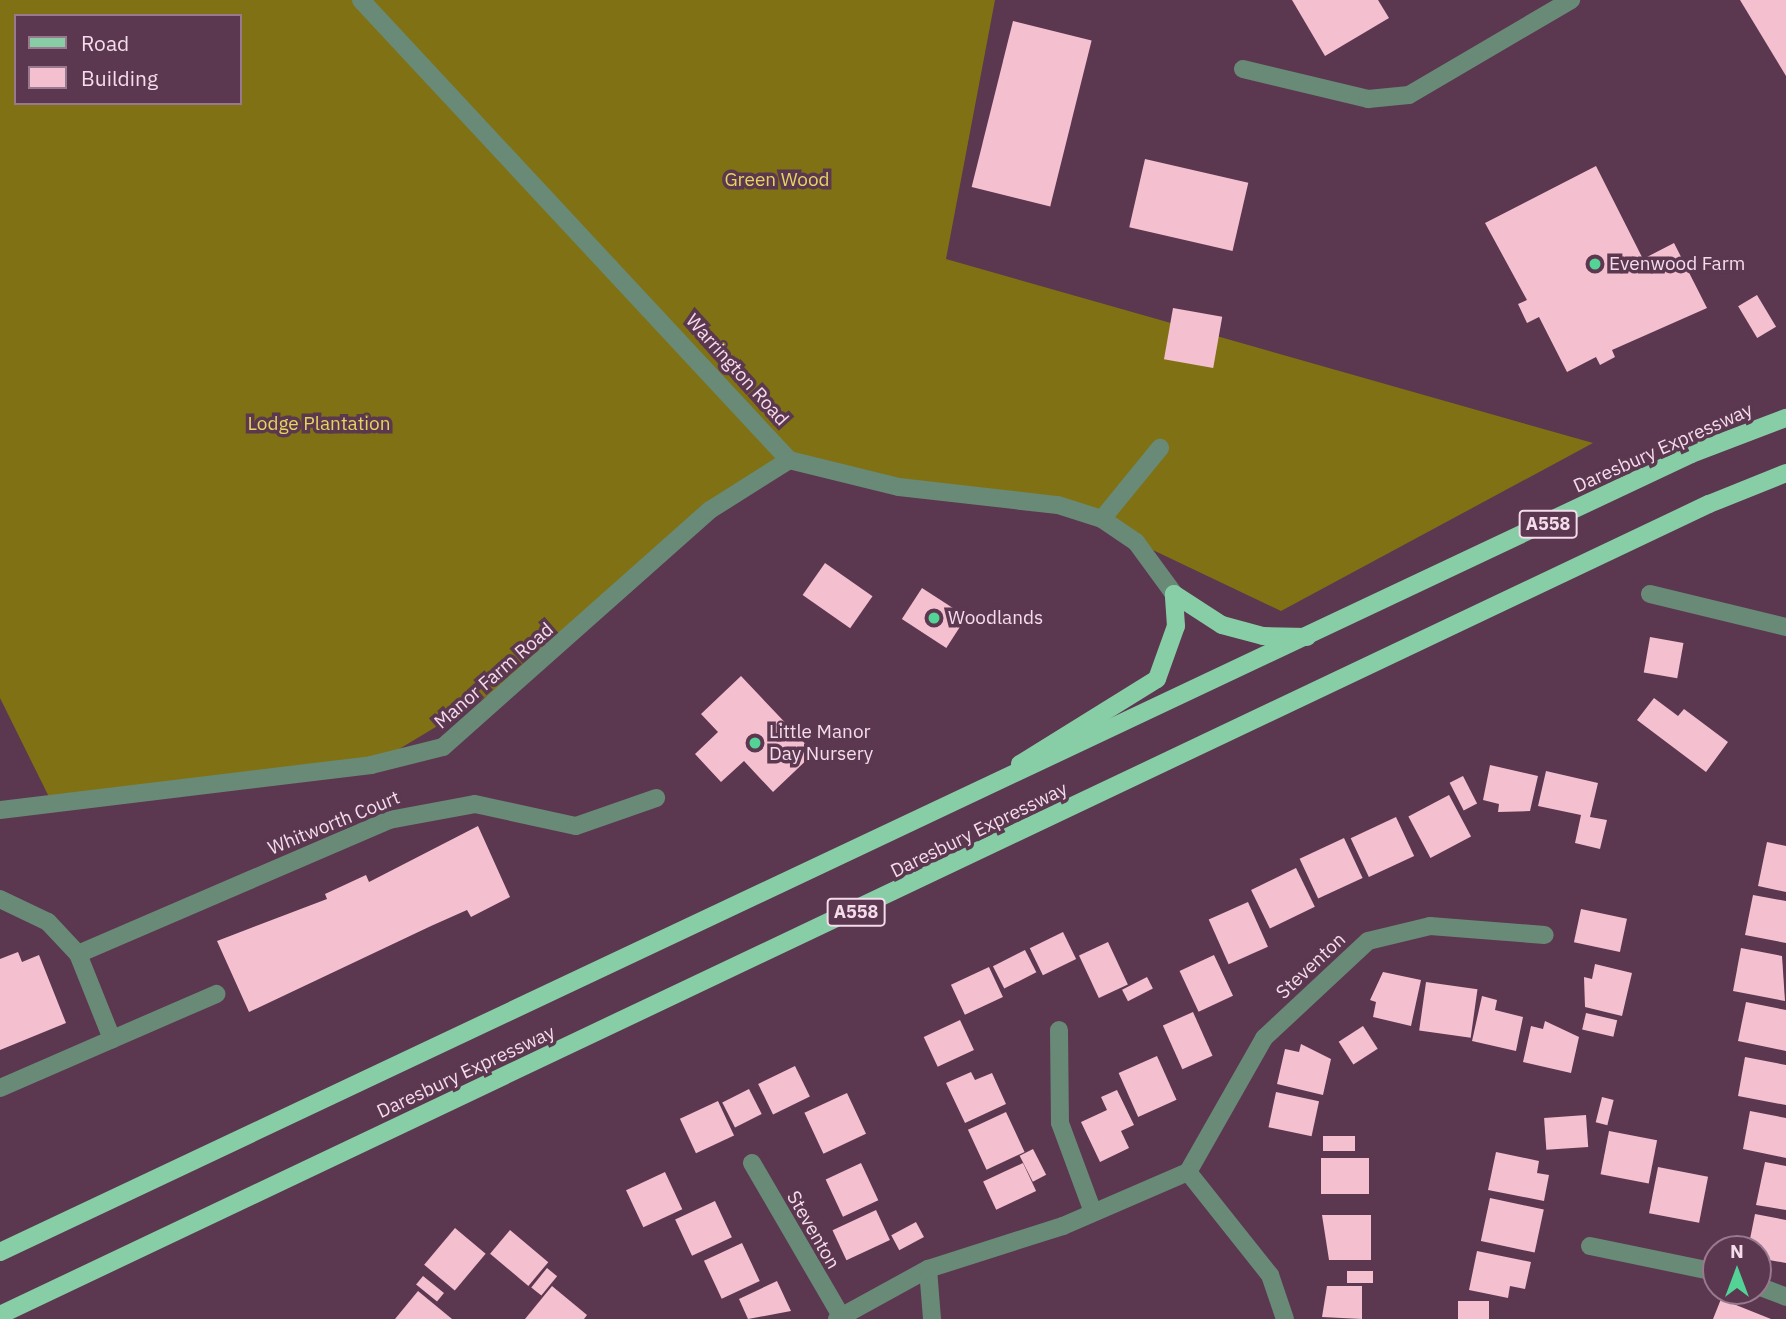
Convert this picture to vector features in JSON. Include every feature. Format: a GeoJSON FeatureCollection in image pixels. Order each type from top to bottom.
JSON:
{"type":"FeatureCollection","features":[{"type":"Feature","properties":{"kind":"main road","name":"Daresbury Expressway"},"geometry":{"type":"LineString","coordinates":[[0,1252],[920,822],[1691,454],[1786,418]]}},
{"type":"Feature","properties":{"kind":"main road","name":"Daresbury Expressway"},"geometry":{"type":"LineString","coordinates":[[0,1315],[1709,504],[1786,473]]}},
{"type":"Feature","properties":{"kind":"main road"},"geometry":{"type":"LineString","coordinates":[[1174,594],[1222,625],[1263,636],[1312,637]]}},
{"type":"Feature","properties":{"kind":"main road"},"geometry":{"type":"LineString","coordinates":[[920,822],[1157,679],[1176,626],[1174,594]]}},
{"type":"Feature","properties":{"kind":"street","name":"Warrington Road"},"geometry":{"type":"LineString","coordinates":[[361,0],[789,460]]}},
{"type":"Feature","properties":{"kind":"street"},"geometry":{"type":"LineString","coordinates":[[1243,69],[1368,99],[1409,95],[1571,0]]}},
{"type":"Feature","properties":{"kind":"street"},"geometry":{"type":"LineString","coordinates":[[1102,519],[1160,448]]}},
{"type":"Feature","properties":{"kind":"street"},"geometry":{"type":"LineString","coordinates":[[789,460],[898,487],[1058,505],[1102,519],[1136,542],[1174,594]]}},
{"type":"Feature","properties":{"kind":"street","name":"Manor Farm Road"},"geometry":{"type":"LineString","coordinates":[[0,810],[371,765],[443,747],[710,510],[789,460]]}},
{"type":"Feature","properties":{"kind":"street"},"geometry":{"type":"LineString","coordinates":[[1650,594],[1786,626]]}},
{"type":"Feature","properties":{"kind":"street","name":"Whitworth Court"},"geometry":{"type":"LineString","coordinates":[[78,954],[389,820],[475,804],[576,826],[656,798]]}},
{"type":"Feature","properties":{"kind":"street"},"geometry":{"type":"LineString","coordinates":[[0,899],[48,922],[78,954],[112,1039]]}},
{"type":"Feature","properties":{"kind":"street","name":"Steventon"},"geometry":{"type":"LineString","coordinates":[[751,1163],[839,1318],[928,1269],[1093,1212],[1188,1172],[1264,1038],[1368,941],[1430,926],[1545,934]]}},
{"type":"Feature","properties":{"kind":"street"},"geometry":{"type":"LineString","coordinates":[[0,1088],[216,994]]}},
{"type":"Feature","properties":{"kind":"street"},"geometry":{"type":"LineString","coordinates":[[1059,1030],[1060,1123],[1093,1212]]}},
{"type":"Feature","properties":{"kind":"street"},"geometry":{"type":"LineString","coordinates":[[1188,1172],[1270,1275],[1285,1319]]}},
{"type":"Feature","properties":{"kind":"street"},"geometry":{"type":"LineString","coordinates":[[1590,1246],[1702,1269]]}},
{"type":"Feature","properties":{"kind":"street"},"geometry":{"type":"LineString","coordinates":[[928,1269],[932,1319]]}},
{"type":"Feature","properties":{"kind":"green space"},"geometry":{"type":"Polygon","coordinates":[[[0,0],[995,0],[946,259],[1593,443],[1281,611],[1136,542],[1102,519],[789,460],[710,510],[542,663],[371,766],[52,803],[0,698],[0,0]]]}},
{"type":"Feature","properties":{"kind":"building"},"geometry":{"type":"Polygon","coordinates":[[[1292,0],[1378,0],[1389,18],[1325,56],[1292,0]]]}},
{"type":"Feature","properties":{"kind":"building"},"geometry":{"type":"Polygon","coordinates":[[[1740,0],[1786,0],[1786,76],[1740,0]]]}},
{"type":"Feature","properties":{"kind":"building"},"geometry":{"type":"Polygon","coordinates":[[[1013,21],[1092,41],[1050,207],[972,187],[1013,21]]]}},
{"type":"Feature","properties":{"kind":"building"},"geometry":{"type":"Polygon","coordinates":[[[1145,159],[1248,183],[1233,251],[1129,227],[1145,159]]]}},
{"type":"Feature","properties":{"kind":"building","name":"Evenwood Farm"},"geometry":{"type":"Polygon","coordinates":[[[1596,166],[1643,259],[1674,243],[1707,308],[1612,350],[1615,357],[1600,365],[1596,357],[1567,372],[1539,317],[1527,323],[1518,304],[1527,300],[1485,223],[1596,166]]]}},
{"type":"Feature","properties":{"kind":"building"},"geometry":{"type":"Polygon","coordinates":[[[1757,295],[1776,327],[1757,338],[1738,306],[1757,295]]]}},
{"type":"Feature","properties":{"kind":"building"},"geometry":{"type":"Polygon","coordinates":[[[1173,308],[1222,317],[1213,368],[1164,359],[1173,308]]]}},
{"type":"Feature","properties":{"kind":"building"},"geometry":{"type":"Polygon","coordinates":[[[825,563],[873,596],[850,628],[803,595],[825,563]]]}},
{"type":"Feature","properties":{"kind":"building","name":"Woodlands"},"geometry":{"type":"Polygon","coordinates":[[[922,588],[966,617],[946,648],[902,619],[922,588]]]}},
{"type":"Feature","properties":{"kind":"building"},"geometry":{"type":"Polygon","coordinates":[[[1650,637],[1683,643],[1677,678],[1644,672],[1650,637]]]}},
{"type":"Feature","properties":{"kind":"building","name":"Little Manor Day Nursery"},"geometry":{"type":"Polygon","coordinates":[[[741,676],[814,753],[773,792],[744,761],[721,782],[695,754],[718,732],[701,714],[741,676]]]}},
{"type":"Feature","properties":{"kind":"building"},"geometry":{"type":"Polygon","coordinates":[[[1654,698],[1678,716],[1684,709],[1728,742],[1706,772],[1637,720],[1654,698]]]}},
{"type":"Feature","properties":{"kind":"building"},"geometry":{"type":"Polygon","coordinates":[[[1490,765],[1538,776],[1530,811],[1498,812],[1499,804],[1483,800],[1490,765]]]}},
{"type":"Feature","properties":{"kind":"building"},"geometry":{"type":"Polygon","coordinates":[[[1546,771],[1598,783],[1590,817],[1607,820],[1600,849],[1575,843],[1581,815],[1538,806],[1546,771]]]}},
{"type":"Feature","properties":{"kind":"building"},"geometry":{"type":"Polygon","coordinates":[[[1463,776],[1477,804],[1464,810],[1450,783],[1463,776]]]}},
{"type":"Feature","properties":{"kind":"building"},"geometry":{"type":"Polygon","coordinates":[[[1449,795],[1471,836],[1430,858],[1408,817],[1449,795]]]}},
{"type":"Feature","properties":{"kind":"building"},"geometry":{"type":"Polygon","coordinates":[[[1396,817],[1414,856],[1369,877],[1351,838],[1396,817]]]}},
{"type":"Feature","properties":{"kind":"building"},"geometry":{"type":"Polygon","coordinates":[[[478,826],[510,897],[471,917],[467,910],[249,1012],[217,941],[327,899],[325,894],[366,875],[369,882],[478,826]]]}},
{"type":"Feature","properties":{"kind":"building"},"geometry":{"type":"Polygon","coordinates":[[[1344,838],[1363,878],[1318,899],[1300,859],[1344,838]]]}},
{"type":"Feature","properties":{"kind":"building"},"geometry":{"type":"Polygon","coordinates":[[[1767,842],[1786,846],[1786,892],[1758,886],[1767,842]]]}},
{"type":"Feature","properties":{"kind":"building"},"geometry":{"type":"Polygon","coordinates":[[[1296,868],[1315,907],[1270,929],[1251,890],[1296,868]]]}},
{"type":"Feature","properties":{"kind":"building"},"geometry":{"type":"Polygon","coordinates":[[[1753,895],[1786,901],[1786,943],[1745,935],[1753,895]]]}},
{"type":"Feature","properties":{"kind":"building"},"geometry":{"type":"Polygon","coordinates":[[[1248,902],[1268,947],[1229,964],[1209,919],[1248,902]]]}},
{"type":"Feature","properties":{"kind":"building"},"geometry":{"type":"Polygon","coordinates":[[[1581,909],[1627,919],[1620,952],[1574,942],[1581,909]]]}},
{"type":"Feature","properties":{"kind":"building"},"geometry":{"type":"Polygon","coordinates":[[[1063,932],[1076,959],[1043,975],[1030,948],[1063,932]]]}},
{"type":"Feature","properties":{"kind":"building"},"geometry":{"type":"Polygon","coordinates":[[[1108,942],[1128,985],[1099,998],[1079,956],[1108,942]]]}},
{"type":"Feature","properties":{"kind":"building"},"geometry":{"type":"Polygon","coordinates":[[[1741,948],[1782,956],[1785,1001],[1733,991],[1741,948]]]}},
{"type":"Feature","properties":{"kind":"building"},"geometry":{"type":"Polygon","coordinates":[[[1025,950],[1036,972],[1004,989],[993,966],[1025,950]]]}},
{"type":"Feature","properties":{"kind":"building"},"geometry":{"type":"Polygon","coordinates":[[[18,952],[22,962],[39,955],[66,1023],[0,1050],[0,959],[18,952]]]}},
{"type":"Feature","properties":{"kind":"building"},"geometry":{"type":"Polygon","coordinates":[[[1214,955],[1233,996],[1199,1012],[1180,971],[1214,955]]]}},
{"type":"Feature","properties":{"kind":"building"},"geometry":{"type":"Polygon","coordinates":[[[1595,964],[1632,973],[1622,1016],[1585,1007],[1584,977],[1592,979],[1595,964]]]}},
{"type":"Feature","properties":{"kind":"building"},"geometry":{"type":"Polygon","coordinates":[[[989,967],[1003,997],[965,1015],[951,985],[989,967]]]}},
{"type":"Feature","properties":{"kind":"building"},"geometry":{"type":"Polygon","coordinates":[[[1383,972],[1421,980],[1411,1026],[1373,1017],[1376,1002],[1370,1000],[1383,972]]]}},
{"type":"Feature","properties":{"kind":"building"},"geometry":{"type":"Polygon","coordinates":[[[1147,977],[1153,989],[1128,1001],[1122,990],[1147,977]]]}},
{"type":"Feature","properties":{"kind":"building"},"geometry":{"type":"Polygon","coordinates":[[[1426,982],[1477,989],[1471,1038],[1419,1031],[1426,982]]]}},
{"type":"Feature","properties":{"kind":"building"},"geometry":{"type":"Polygon","coordinates":[[[1482,996],[1497,1000],[1495,1010],[1523,1017],[1516,1051],[1472,1041],[1482,996]]]}},
{"type":"Feature","properties":{"kind":"building"},"geometry":{"type":"Polygon","coordinates":[[[1746,1002],[1786,1010],[1786,1051],[1738,1041],[1746,1002]]]}},
{"type":"Feature","properties":{"kind":"building"},"geometry":{"type":"Polygon","coordinates":[[[1193,1012],[1213,1056],[1182,1069],[1163,1025],[1193,1012]]]}},
{"type":"Feature","properties":{"kind":"building"},"geometry":{"type":"Polygon","coordinates":[[[1586,1013],[1617,1020],[1613,1037],[1582,1030],[1586,1013]]]}},
{"type":"Feature","properties":{"kind":"building"},"geometry":{"type":"Polygon","coordinates":[[[960,1020],[974,1050],[938,1067],[924,1037],[960,1020]]]}},
{"type":"Feature","properties":{"kind":"building"},"geometry":{"type":"Polygon","coordinates":[[[1545,1021],[1579,1037],[1571,1073],[1523,1062],[1531,1026],[1543,1029],[1545,1021]]]}},
{"type":"Feature","properties":{"kind":"building"},"geometry":{"type":"Polygon","coordinates":[[[1363,1026],[1378,1049],[1353,1064],[1339,1042],[1363,1026]]]}},
{"type":"Feature","properties":{"kind":"building"},"geometry":{"type":"Polygon","coordinates":[[[1301,1044],[1331,1059],[1323,1095],[1277,1084],[1285,1049],[1299,1052],[1301,1044]]]}},
{"type":"Feature","properties":{"kind":"building"},"geometry":{"type":"Polygon","coordinates":[[[1157,1056],[1177,1100],[1138,1117],[1119,1073],[1157,1056]]]}},
{"type":"Feature","properties":{"kind":"building"},"geometry":{"type":"Polygon","coordinates":[[[1745,1057],[1786,1065],[1786,1105],[1738,1096],[1745,1057]]]}},
{"type":"Feature","properties":{"kind":"building"},"geometry":{"type":"Polygon","coordinates":[[[795,1066],[810,1097],[773,1115],[758,1084],[795,1066]]]}},
{"type":"Feature","properties":{"kind":"building"},"geometry":{"type":"Polygon","coordinates":[[[971,1072],[975,1080],[992,1073],[1006,1104],[965,1123],[946,1083],[971,1072]]]}},
{"type":"Feature","properties":{"kind":"building"},"geometry":{"type":"Polygon","coordinates":[[[749,1089],[762,1114],[735,1128],[722,1103],[749,1089]]]}},
{"type":"Feature","properties":{"kind":"building"},"geometry":{"type":"Polygon","coordinates":[[[1117,1090],[1134,1125],[1121,1131],[1129,1148],[1100,1162],[1081,1122],[1107,1110],[1101,1097],[1117,1090]]]}},
{"type":"Feature","properties":{"kind":"building"},"geometry":{"type":"Polygon","coordinates":[[[1276,1092],[1319,1101],[1312,1136],[1269,1127],[1276,1092]]]}},
{"type":"Feature","properties":{"kind":"building"},"geometry":{"type":"Polygon","coordinates":[[[847,1093],[866,1134],[823,1154],[804,1113],[847,1093]]]}},
{"type":"Feature","properties":{"kind":"building"},"geometry":{"type":"Polygon","coordinates":[[[1602,1097],[1614,1100],[1607,1125],[1596,1122],[1602,1097]]]}},
{"type":"Feature","properties":{"kind":"building"},"geometry":{"type":"Polygon","coordinates":[[[718,1101],[734,1135],[696,1153],[680,1119],[718,1101]]]}},
{"type":"Feature","properties":{"kind":"building"},"geometry":{"type":"Polygon","coordinates":[[[1750,1111],[1786,1118],[1786,1158],[1743,1149],[1750,1111]]]}},
{"type":"Feature","properties":{"kind":"building"},"geometry":{"type":"Polygon","coordinates":[[[1006,1112],[1025,1152],[987,1170],[968,1130],[1006,1112]]]}},
{"type":"Feature","properties":{"kind":"building"},"geometry":{"type":"Polygon","coordinates":[[[1586,1115],[1588,1147],[1546,1150],[1544,1118],[1586,1115]]]}},
{"type":"Feature","properties":{"kind":"building"},"geometry":{"type":"Polygon","coordinates":[[[1609,1131],[1657,1140],[1649,1184],[1601,1174],[1609,1131]]]}},
{"type":"Feature","properties":{"kind":"building"},"geometry":{"type":"Polygon","coordinates":[[[1323,1136],[1355,1136],[1355,1151],[1323,1151],[1323,1136]]]}},
{"type":"Feature","properties":{"kind":"building"},"geometry":{"type":"Polygon","coordinates":[[[1033,1149],[1046,1175],[1033,1182],[1020,1156],[1033,1149]]]}},
{"type":"Feature","properties":{"kind":"building"},"geometry":{"type":"Polygon","coordinates":[[[1496,1152],[1539,1161],[1537,1173],[1549,1175],[1544,1201],[1488,1190],[1496,1152]]]}},
{"type":"Feature","properties":{"kind":"building"},"geometry":{"type":"Polygon","coordinates":[[[1321,1158],[1369,1158],[1369,1194],[1321,1194],[1321,1158]]]}},
{"type":"Feature","properties":{"kind":"building"},"geometry":{"type":"Polygon","coordinates":[[[1765,1162],[1786,1166],[1786,1210],[1756,1205],[1765,1162]]]}},
{"type":"Feature","properties":{"kind":"building"},"geometry":{"type":"Polygon","coordinates":[[[861,1163],[878,1200],[843,1217],[826,1179],[861,1163]]]}},
{"type":"Feature","properties":{"kind":"building"},"geometry":{"type":"Polygon","coordinates":[[[1023,1163],[1036,1191],[996,1210],[983,1182],[1023,1163]]]}},
{"type":"Feature","properties":{"kind":"building"},"geometry":{"type":"Polygon","coordinates":[[[1658,1167],[1708,1177],[1699,1223],[1649,1213],[1658,1167]]]}},
{"type":"Feature","properties":{"kind":"building"},"geometry":{"type":"Polygon","coordinates":[[[665,1172],[682,1209],[643,1227],[626,1190],[665,1172]]]}},
{"type":"Feature","properties":{"kind":"building"},"geometry":{"type":"Polygon","coordinates":[[[1490,1198],[1544,1209],[1535,1252],[1481,1241],[1490,1198]]]}},
{"type":"Feature","properties":{"kind":"building"},"geometry":{"type":"Polygon","coordinates":[[[715,1201],[732,1237],[692,1256],[675,1220],[715,1201]]]}},
{"type":"Feature","properties":{"kind":"building"},"geometry":{"type":"Polygon","coordinates":[[[876,1210],[890,1240],[846,1260],[832,1230],[876,1210]]]}},
{"type":"Feature","properties":{"kind":"building"},"geometry":{"type":"Polygon","coordinates":[[[1755,1214],[1786,1220],[1786,1263],[1772,1260],[1772,1235],[1751,1235],[1755,1214]]]}},
{"type":"Feature","properties":{"kind":"building"},"geometry":{"type":"Polygon","coordinates":[[[1322,1215],[1371,1215],[1371,1260],[1329,1260],[1322,1215]]]}},
{"type":"Feature","properties":{"kind":"building"},"geometry":{"type":"Polygon","coordinates":[[[916,1222],[924,1237],[899,1250],[891,1235],[916,1222]]]}},
{"type":"Feature","properties":{"kind":"building"},"geometry":{"type":"Polygon","coordinates":[[[455,1228],[486,1254],[455,1290],[424,1265],[455,1228]]]}},
{"type":"Feature","properties":{"kind":"building"},"geometry":{"type":"Polygon","coordinates":[[[510,1230],[548,1262],[528,1286],[490,1254],[510,1230]]]}},
{"type":"Feature","properties":{"kind":"building"},"geometry":{"type":"Polygon","coordinates":[[[742,1243],[760,1281],[722,1299],[704,1261],[742,1243]]]}},
{"type":"Feature","properties":{"kind":"building"},"geometry":{"type":"Polygon","coordinates":[[[1477,1251],[1531,1262],[1525,1289],[1510,1286],[1508,1298],[1469,1290],[1477,1251]]]}},
{"type":"Feature","properties":{"kind":"building"},"geometry":{"type":"Polygon","coordinates":[[[547,1268],[557,1276],[541,1296],[531,1287],[547,1268]]]}},
{"type":"Feature","properties":{"kind":"building"},"geometry":{"type":"Polygon","coordinates":[[[1347,1271],[1373,1271],[1373,1283],[1347,1283],[1347,1271]]]}},
{"type":"Feature","properties":{"kind":"building"},"geometry":{"type":"Polygon","coordinates":[[[423,1276],[444,1293],[437,1302],[416,1285],[423,1276]]]}},
{"type":"Feature","properties":{"kind":"building"},"geometry":{"type":"Polygon","coordinates":[[[777,1281],[791,1311],[748,1319],[739,1299],[777,1281]]]}},
{"type":"Feature","properties":{"kind":"building"},"geometry":{"type":"Polygon","coordinates":[[[552,1286],[587,1315],[584,1319],[525,1319],[552,1286]]]}},
{"type":"Feature","properties":{"kind":"building"},"geometry":{"type":"Polygon","coordinates":[[[1327,1286],[1362,1286],[1362,1319],[1322,1317],[1327,1286]]]}},
{"type":"Feature","properties":{"kind":"building"},"geometry":{"type":"Polygon","coordinates":[[[418,1291],[452,1319],[395,1319],[418,1291]]]}},
{"type":"Feature","properties":{"kind":"building"},"geometry":{"type":"Polygon","coordinates":[[[1458,1301],[1489,1301],[1489,1319],[1458,1319],[1458,1301]]]}},
{"type":"Feature","properties":{"kind":"building"},"geometry":{"type":"Polygon","coordinates":[[[1719,1305],[1736,1305],[1771,1319],[1713,1319],[1719,1305]]]}},
{"type":"Feature","properties":{"kind":"place","name":"Evenwood Farm"},"geometry":{"type":"Point","coordinates":[1595,264]}},
{"type":"Feature","properties":{"kind":"place","name":"Woodlands"},"geometry":{"type":"Point","coordinates":[934,618]}},
{"type":"Feature","properties":{"kind":"place","name":"Little Manor Day Nursery"},"geometry":{"type":"Point","coordinates":[755,743]}},
{"type":"Feature","properties":{"kind":"park label","name":"Green Wood"},"geometry":{"type":"Point","coordinates":[777,180]}},
{"type":"Feature","properties":{"kind":"park label","name":"Lodge Plantation"},"geometry":{"type":"Point","coordinates":[319,424]}}]}
